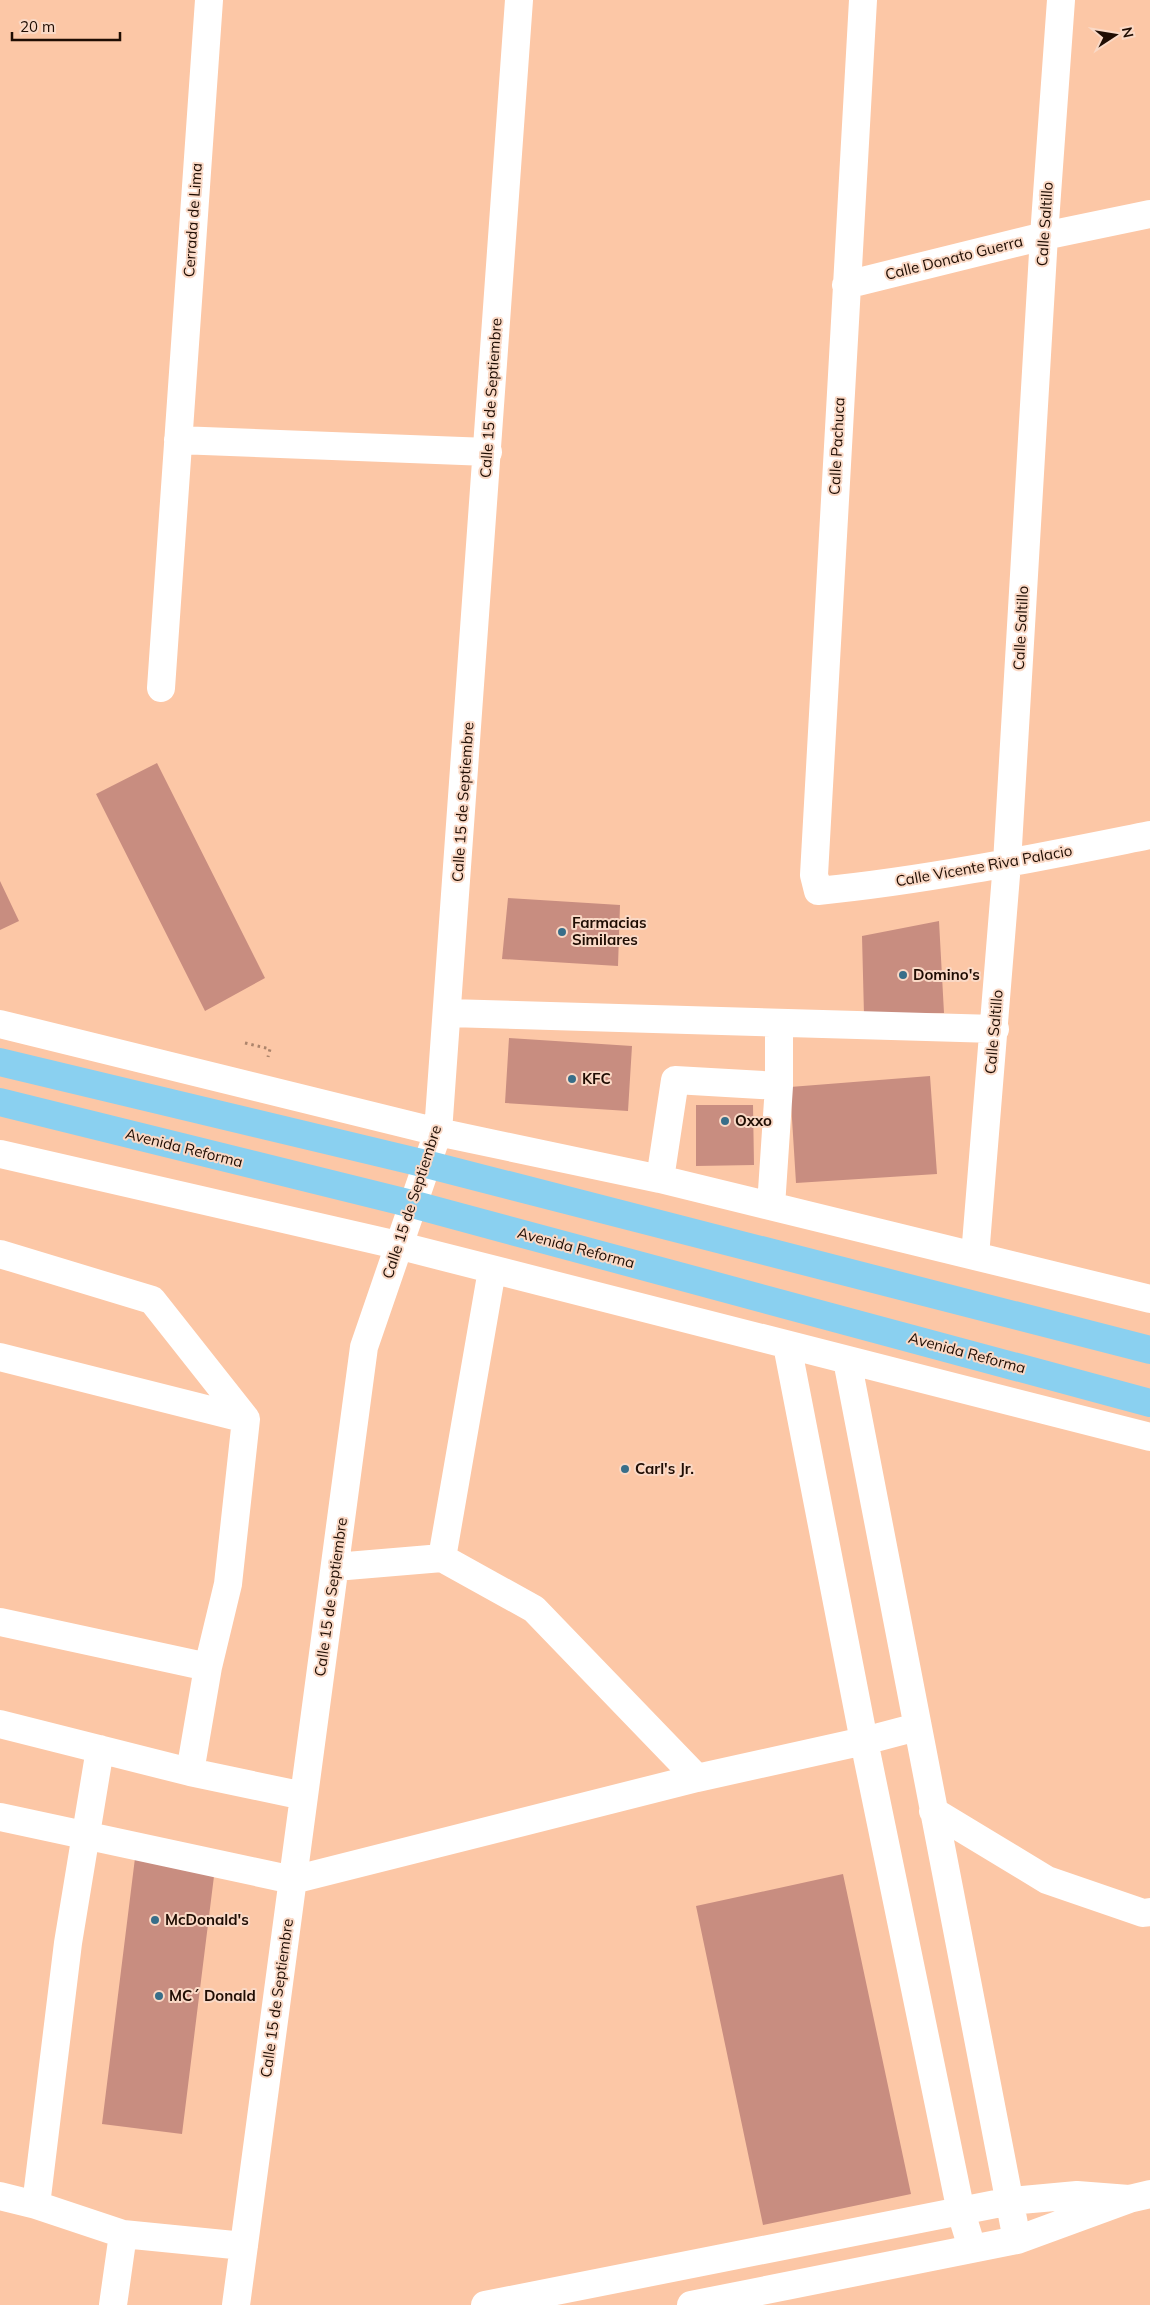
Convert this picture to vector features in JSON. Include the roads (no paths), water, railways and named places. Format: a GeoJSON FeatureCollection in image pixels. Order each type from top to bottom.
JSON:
{"type":"FeatureCollection","features":[{"type":"Feature","properties":{"kind":"main road"},"geometry":{"type":"LineString","coordinates":[[0,1062],[426,1164],[1150,1350]]}},
{"type":"Feature","properties":{"kind":"main road","name":"Avenida Reforma"},"geometry":{"type":"LineString","coordinates":[[0,1102],[412,1204],[1150,1403]]}},
{"type":"Feature","properties":{"kind":"street","name":"Cerrada de Lima"},"geometry":{"type":"LineString","coordinates":[[161,688],[209,0]]}},
{"type":"Feature","properties":{"kind":"street","name":"Calle 15 de Septiembre"},"geometry":{"type":"LineString","coordinates":[[236,2305],[364,1347],[397,1246],[438,1132],[519,0]]}},
{"type":"Feature","properties":{"kind":"street","name":"Calle Pachuca"},"geometry":{"type":"LineString","coordinates":[[818,891],[814,875],[863,0]]}},
{"type":"Feature","properties":{"kind":"street","name":"Calle Saltillo"},"geometry":{"type":"LineString","coordinates":[[975,1256],[995,1029],[1007,863],[1044,236],[1061,0]]}},
{"type":"Feature","properties":{"kind":"street","name":"Calle Donato Guerra"},"geometry":{"type":"LineString","coordinates":[[846,285],[1044,236],[1150,214]]}},
{"type":"Feature","properties":{"kind":"street"},"geometry":{"type":"LineString","coordinates":[[178,440],[488,452]]}},
{"type":"Feature","properties":{"kind":"street","name":"Calle Vicente Riva Palacio"},"geometry":{"type":"LineString","coordinates":[[818,891],[865,887],[1150,836]]}},
{"type":"Feature","properties":{"kind":"street"},"geometry":{"type":"LineString","coordinates":[[448,1013],[995,1029]]}},
{"type":"Feature","properties":{"kind":"street"},"geometry":{"type":"LineString","coordinates":[[771,1206],[779,1086],[779,1023]]}},
{"type":"Feature","properties":{"kind":"street"},"geometry":{"type":"LineString","coordinates":[[0,1024],[438,1132],[660,1179],[1150,1299]]}},
{"type":"Feature","properties":{"kind":"street"},"geometry":{"type":"LineString","coordinates":[[660,1179],[674,1080],[779,1086]]}},
{"type":"Feature","properties":{"kind":"street"},"geometry":{"type":"LineString","coordinates":[[0,1154],[397,1246],[1150,1437]]}},
{"type":"Feature","properties":{"kind":"street"},"geometry":{"type":"LineString","coordinates":[[0,1254],[152,1300],[246,1419],[228,1584],[208,1667],[190,1772]]}},
{"type":"Feature","properties":{"kind":"street"},"geometry":{"type":"LineString","coordinates":[[442,1558],[492,1270]]}},
{"type":"Feature","properties":{"kind":"street"},"geometry":{"type":"LineString","coordinates":[[788,1345],[864,1741],[961,2212],[972,2248]]}},
{"type":"Feature","properties":{"kind":"street"},"geometry":{"type":"LineString","coordinates":[[0,1356],[246,1419]]}},
{"type":"Feature","properties":{"kind":"street"},"geometry":{"type":"LineString","coordinates":[[847,1360],[933,1811],[1011,2201],[1017,2240]]}},
{"type":"Feature","properties":{"kind":"street"},"geometry":{"type":"LineString","coordinates":[[335,1567],[442,1558],[534,1609],[697,1778]]}},
{"type":"Feature","properties":{"kind":"street"},"geometry":{"type":"LineString","coordinates":[[0,1622],[208,1667]]}},
{"type":"Feature","properties":{"kind":"street"},"geometry":{"type":"LineString","coordinates":[[0,1724],[190,1772],[304,1796]]}},
{"type":"Feature","properties":{"kind":"street"},"geometry":{"type":"LineString","coordinates":[[0,1817],[293,1880],[697,1778],[864,1741],[917,1727]]}},
{"type":"Feature","properties":{"kind":"street"},"geometry":{"type":"LineString","coordinates":[[36,2206],[68,1943],[100,1749]]}},
{"type":"Feature","properties":{"kind":"street"},"geometry":{"type":"LineString","coordinates":[[933,1811],[1047,1880],[1143,1913],[1150,1912]]}},
{"type":"Feature","properties":{"kind":"street"},"geometry":{"type":"LineString","coordinates":[[485,2305],[555,2298],[679,2267],[1011,2201],[1077,2195],[1140,2196]]}},
{"type":"Feature","properties":{"kind":"street"},"geometry":{"type":"LineString","coordinates":[[0,2196],[123,2234],[244,2246]]}},
{"type":"Feature","properties":{"kind":"street"},"geometry":{"type":"LineString","coordinates":[[679,2267],[689,2305],[1017,2240],[1140,2196]]}},
{"type":"Feature","properties":{"kind":"street"},"geometry":{"type":"LineString","coordinates":[[876,2228],[883,2266]]}},
{"type":"Feature","properties":{"kind":"street"},"geometry":{"type":"LineString","coordinates":[[113,2305],[123,2234]]}},
{"type":"Feature","properties":{"kind":"place","name":"Farmacias Similares"},"geometry":{"type":"Point","coordinates":[562,932]}},
{"type":"Feature","properties":{"kind":"place","name":"Domino's"},"geometry":{"type":"Point","coordinates":[903,975]}},
{"type":"Feature","properties":{"kind":"place","name":"KFC"},"geometry":{"type":"Point","coordinates":[572,1079]}},
{"type":"Feature","properties":{"kind":"place","name":"Oxxo"},"geometry":{"type":"Point","coordinates":[725,1121]}},
{"type":"Feature","properties":{"kind":"place","name":"Carl's Jr."},"geometry":{"type":"Point","coordinates":[625,1469]}},
{"type":"Feature","properties":{"kind":"place","name":"McDonald's"},"geometry":{"type":"Point","coordinates":[155,1920]}},
{"type":"Feature","properties":{"kind":"place","name":"MC´ Donald"},"geometry":{"type":"Point","coordinates":[159,1996]}}]}
